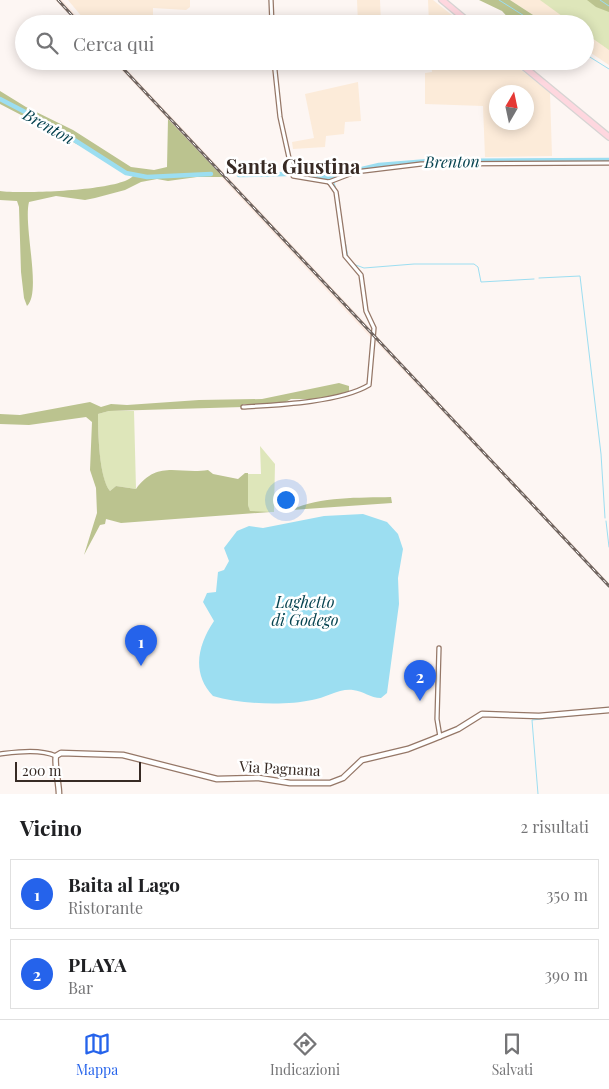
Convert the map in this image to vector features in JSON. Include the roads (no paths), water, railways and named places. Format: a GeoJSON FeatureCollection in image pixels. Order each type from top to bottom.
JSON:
{"type":"FeatureCollection","features":[{"type":"Feature","properties":{"kind":"main road"},"geometry":{"type":"LineString","coordinates":[[442,0],[460,15]]}},
{"type":"Feature","properties":{"kind":"main road"},"geometry":{"type":"LineString","coordinates":[[528,70],[609,137]]}},
{"type":"Feature","properties":{"kind":"street"},"geometry":{"type":"LineString","coordinates":[[270,0],[271,15]]}},
{"type":"Feature","properties":{"kind":"street"},"geometry":{"type":"LineString","coordinates":[[275,70],[280,117],[295,178],[330,181],[335,178],[373,169],[421,164],[609,163]]}},
{"type":"Feature","properties":{"kind":"street"},"geometry":{"type":"LineString","coordinates":[[243,407],[319,399],[358,390],[369,385],[374,328],[366,311],[361,275],[345,256],[336,192],[330,181]]}},
{"type":"Feature","properties":{"kind":"street"},"geometry":{"type":"LineString","coordinates":[[439,648],[437,719],[440,737]]}},
{"type":"Feature","properties":{"kind":"street","name":"Via Pagnana"},"geometry":{"type":"LineString","coordinates":[[0,754],[27,752],[48,753],[56,756],[61,753],[119,754],[212,778],[259,778],[285,783],[322,783],[340,780],[354,765],[368,757],[403,750],[440,737],[458,729],[482,714],[538,716],[609,710]]}},
{"type":"Feature","properties":{"kind":"street"},"geometry":{"type":"LineString","coordinates":[[56,756],[59,794]]}},
{"type":"Feature","properties":{"kind":"water","name":"Laghetto di Godego"},"geometry":{"type":"Polygon","coordinates":[[[363,514],[387,522],[398,534],[403,549],[398,578],[399,604],[387,693],[381,698],[377,698],[348,690],[301,702],[275,703],[236,701],[213,696],[206,687],[199,668],[201,649],[208,630],[214,621],[203,602],[207,593],[216,592],[218,572],[224,570],[229,561],[224,548],[237,531],[249,526],[263,528],[324,516],[363,514]]]}},
{"type":"Feature","properties":{"kind":"waterway"},"geometry":{"type":"LineString","coordinates":[[499,0],[523,15]]}},
{"type":"Feature","properties":{"kind":"waterway"},"geometry":{"type":"LineString","coordinates":[[600,0],[609,6]]}},
{"type":"Feature","properties":{"kind":"waterway"},"geometry":{"type":"LineString","coordinates":[[594,60],[609,69]]}},
{"type":"Feature","properties":{"kind":"waterway","name":"Brenton"},"geometry":{"type":"LineString","coordinates":[[0,99],[54,127],[126,173],[147,177],[211,174]]}},
{"type":"Feature","properties":{"kind":"waterway","name":"Brenton"},"geometry":{"type":"LineString","coordinates":[[296,174],[328,177],[379,165],[429,161],[609,160]]}},
{"type":"Feature","properties":{"kind":"waterway","name":"Brenton"},"geometry":{"type":"LineString","coordinates":[[239,175],[286,174]]}},
{"type":"Feature","properties":{"kind":"waterway"},"geometry":{"type":"LineString","coordinates":[[334,182],[336,190]]}},
{"type":"Feature","properties":{"kind":"waterway"},"geometry":{"type":"LineString","coordinates":[[345,241],[348,257]]}},
{"type":"Feature","properties":{"kind":"waterway"},"geometry":{"type":"LineString","coordinates":[[353,264],[364,268],[414,264],[474,264],[478,267],[481,282],[534,279]]}},
{"type":"Feature","properties":{"kind":"waterway"},"geometry":{"type":"LineString","coordinates":[[539,278],[580,276],[601,454],[605,518]]}},
{"type":"Feature","properties":{"kind":"waterway"},"geometry":{"type":"LineString","coordinates":[[606,521],[609,547]]}},
{"type":"Feature","properties":{"kind":"waterway"},"geometry":{"type":"LineString","coordinates":[[538,794],[532,720],[580,715]]}},
{"type":"Feature","properties":{"kind":"railway"},"geometry":{"type":"LineString","coordinates":[[58,0],[72,15]]}},
{"type":"Feature","properties":{"kind":"railway"},"geometry":{"type":"LineString","coordinates":[[124,70],[609,586]]}},
{"type":"Feature","properties":{"kind":"place","name":"Baita al Lago"},"geometry":{"type":"Point","coordinates":[141,666]}},
{"type":"Feature","properties":{"kind":"place","name":"PLAYA"},"geometry":{"type":"Point","coordinates":[420,701]}},
{"type":"Feature","properties":{"kind":"district","name":"Santa Giustina"},"geometry":{"type":"Point","coordinates":[293,165]}}]}
